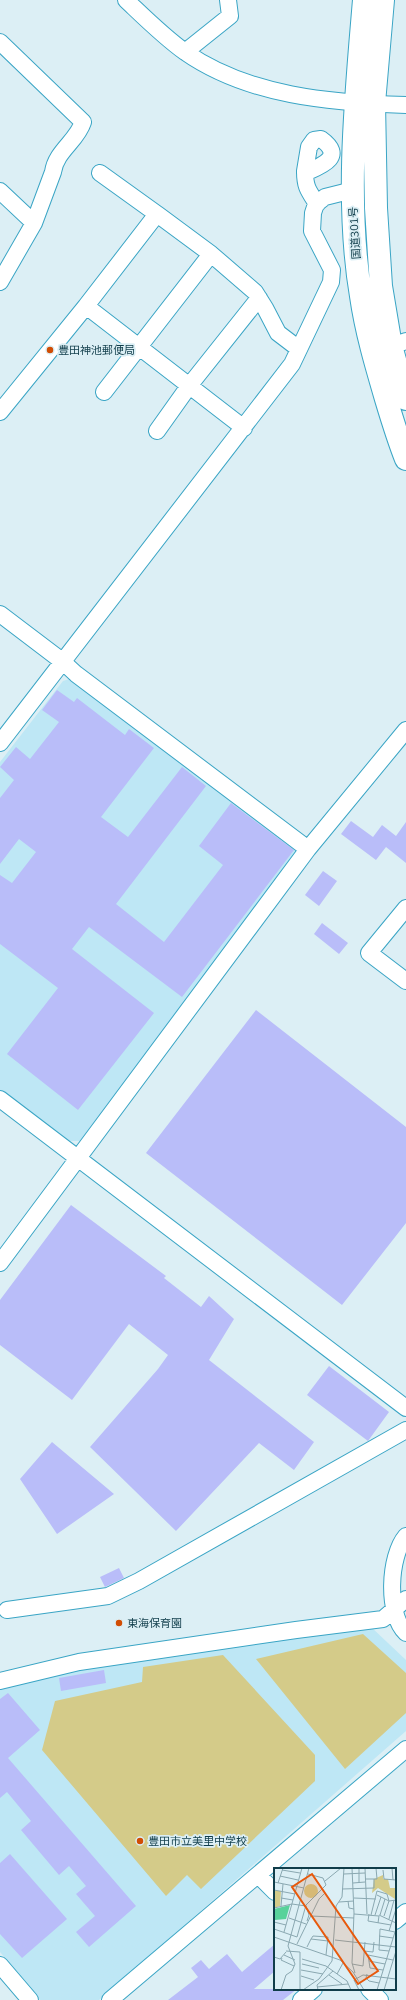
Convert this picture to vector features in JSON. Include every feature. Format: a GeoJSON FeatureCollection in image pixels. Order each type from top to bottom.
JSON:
{"type":"FeatureCollection","features":[{"type":"Feature","properties":{"kind":"highway","name":"国道301号"},"geometry":{"type":"LineString","coordinates":[[364,0],[365,103],[376,208],[380,278],[398,343],[406,399]]}},
{"type":"Feature","properties":{"kind":"highway","name":"国道301号"},"geometry":{"type":"LineString","coordinates":[[383,0],[365,103],[353,190],[354,222],[362,302],[371,349],[406,459]]}},
{"type":"Feature","properties":{"kind":"street"},"geometry":{"type":"LineString","coordinates":[[126,0],[162,34],[185,52],[225,75],[252,85],[301,96],[406,106]]}},
{"type":"Feature","properties":{"kind":"street"},"geometry":{"type":"LineString","coordinates":[[185,52],[230,16],[228,0]]}},
{"type":"Feature","properties":{"kind":"street"},"geometry":{"type":"LineString","coordinates":[[0,42],[83,122],[81,129],[54,163],[53,172],[34,223],[0,282]]}},
{"type":"Feature","properties":{"kind":"street"},"geometry":{"type":"LineString","coordinates":[[100,173],[210,254],[259,298],[278,333],[299,349]]}},
{"type":"Feature","properties":{"kind":"street"},"geometry":{"type":"LineString","coordinates":[[305,173],[305,185],[317,204]]}},
{"type":"Feature","properties":{"kind":"street"},"geometry":{"type":"LineString","coordinates":[[0,743],[292,364],[331,282],[332,270],[312,230],[313,213],[317,204],[325,197],[353,190]]}},
{"type":"Feature","properties":{"kind":"street"},"geometry":{"type":"LineString","coordinates":[[0,191],[34,223]]}},
{"type":"Feature","properties":{"kind":"street"},"geometry":{"type":"LineString","coordinates":[[2,405],[86,306],[157,214]]}},
{"type":"Feature","properties":{"kind":"street"},"geometry":{"type":"LineString","coordinates":[[104,392],[210,254]]}},
{"type":"Feature","properties":{"kind":"street"},"geometry":{"type":"LineString","coordinates":[[157,432],[189,386],[259,298]]}},
{"type":"Feature","properties":{"kind":"street"},"geometry":{"type":"LineString","coordinates":[[86,306],[244,428]]}},
{"type":"Feature","properties":{"kind":"street"},"geometry":{"type":"LineString","coordinates":[[0,614],[62,661],[76,674],[308,849]]}},
{"type":"Feature","properties":{"kind":"street"},"geometry":{"type":"LineString","coordinates":[[0,1263],[308,849],[406,730]]}},
{"type":"Feature","properties":{"kind":"street"},"geometry":{"type":"LineString","coordinates":[[406,908],[369,953],[406,981]]}},
{"type":"Feature","properties":{"kind":"street"},"geometry":{"type":"LineString","coordinates":[[0,1100],[79,1158],[406,1408]]}},
{"type":"Feature","properties":{"kind":"street"},"geometry":{"type":"LineString","coordinates":[[7,1610],[108,1596],[146,1578],[406,1430]]}},
{"type":"Feature","properties":{"kind":"street"},"geometry":{"type":"LineString","coordinates":[[406,1536],[400,1542],[391,1590],[393,1609],[402,1630],[406,1633]]}},
{"type":"Feature","properties":{"kind":"street"},"geometry":{"type":"LineString","coordinates":[[0,1681],[79,1662],[296,1630],[383,1620],[393,1609],[406,1599]]}},
{"type":"Feature","properties":{"kind":"street"},"geometry":{"type":"LineString","coordinates":[[110,2000],[406,1749]]}},
{"type":"Feature","properties":{"kind":"street"},"geometry":{"type":"LineString","coordinates":[[258,1875],[274,1891]]}},
{"type":"Feature","properties":{"kind":"street"},"geometry":{"type":"LineString","coordinates":[[396,1920],[406,1912]]}},
{"type":"Feature","properties":{"kind":"street"},"geometry":{"type":"LineString","coordinates":[[0,1965],[30,2000]]}},
{"type":"Feature","properties":{"kind":"street"},"geometry":{"type":"LineString","coordinates":[[301,2000],[313,1990]]}},
{"type":"Feature","properties":{"kind":"street"},"geometry":{"type":"LineString","coordinates":[[370,1990],[380,2000]]}},
{"type":"Feature","properties":{"kind":"shaded area"},"geometry":{"type":"Polygon","coordinates":[[[69,679],[296,846],[297,853],[80,1141],[68,1141],[0,1091],[0,762],[63,681],[69,679]]]}},
{"type":"Feature","properties":{"kind":"shaded area","name":"豊田市立美里中学校"},"geometry":{"type":"Polygon","coordinates":[[[370,1626],[406,1660],[406,1731],[99,2000],[40,2000],[0,1952],[0,1684],[78,1666],[370,1626]]]}},
{"type":"Feature","properties":{"kind":"shaded area"},"geometry":{"type":"Polygon","coordinates":[[[363,1634],[406,1673],[406,1713],[345,1769],[256,1659],[363,1634]]]}},
{"type":"Feature","properties":{"kind":"shaded area"},"geometry":{"type":"Polygon","coordinates":[[[223,1655],[315,1755],[315,1781],[201,1889],[187,1875],[166,1896],[42,1750],[55,1701],[142,1682],[143,1667],[223,1655]]]}},
{"type":"Feature","properties":{"kind":"building"},"geometry":{"type":"Polygon","coordinates":[[[57,690],[74,702],[77,698],[125,735],[129,729],[154,748],[101,817],[128,837],[182,767],[206,786],[116,904],[164,942],[223,865],[199,846],[231,803],[294,850],[182,997],[89,927],[72,949],[154,1013],[78,1110],[7,1054],[58,988],[0,944],[0,875],[12,883],[36,852],[19,839],[0,864],[0,798],[14,780],[0,767],[16,747],[30,759],[59,722],[42,710],[57,690]]]}},
{"type":"Feature","properties":{"kind":"building"},"geometry":{"type":"Polygon","coordinates":[[[351,821],[373,837],[382,825],[396,836],[406,822],[406,863],[386,847],[376,860],[341,834],[351,821]]]}},
{"type":"Feature","properties":{"kind":"building"},"geometry":{"type":"Polygon","coordinates":[[[323,871],[337,881],[319,906],[305,895],[323,871]]]}},
{"type":"Feature","properties":{"kind":"building"},"geometry":{"type":"Polygon","coordinates":[[[322,923],[348,943],[339,954],[314,934],[322,923]]]}},
{"type":"Feature","properties":{"kind":"building"},"geometry":{"type":"Polygon","coordinates":[[[256,1010],[406,1127],[406,1223],[342,1305],[146,1153],[256,1010]]]}},
{"type":"Feature","properties":{"kind":"building"},"geometry":{"type":"Polygon","coordinates":[[[71,1205],[166,1276],[164,1278],[201,1307],[209,1296],[234,1319],[209,1360],[314,1442],[294,1470],[259,1443],[176,1531],[90,1447],[158,1369],[168,1355],[129,1324],[72,1400],[0,1345],[0,1300],[71,1205]]]}},
{"type":"Feature","properties":{"kind":"building"},"geometry":{"type":"Polygon","coordinates":[[[329,1366],[389,1412],[368,1441],[307,1395],[329,1366]]]}},
{"type":"Feature","properties":{"kind":"building"},"geometry":{"type":"Polygon","coordinates":[[[52,1442],[114,1494],[57,1534],[20,1479],[52,1442]]]}},
{"type":"Feature","properties":{"kind":"building"},"geometry":{"type":"Polygon","coordinates":[[[119,1568],[124,1578],[105,1587],[100,1577],[119,1568]]]}},
{"type":"Feature","properties":{"kind":"building"},"geometry":{"type":"Polygon","coordinates":[[[104,1670],[106,1683],[61,1691],[59,1678],[104,1670]]]}},
{"type":"Feature","properties":{"kind":"building"},"geometry":{"type":"Polygon","coordinates":[[[8,1693],[40,1730],[8,1758],[136,1906],[89,1947],[76,1932],[95,1916],[76,1894],[86,1886],[69,1866],[59,1875],[21,1830],[31,1821],[7,1792],[0,1798],[0,1699],[8,1693]]]}},
{"type":"Feature","properties":{"kind":"building"},"geometry":{"type":"Polygon","coordinates":[[[10,1854],[67,1919],[22,1958],[0,1934],[0,1863],[10,1854]]]}},
{"type":"Feature","properties":{"kind":"building"},"geometry":{"type":"Polygon","coordinates":[[[274,1945],[274,1972],[254,1989],[296,1990],[283,2000],[168,2000],[198,1977],[191,1968],[201,1960],[209,1969],[227,1954],[242,1972],[274,1945]]]}},
{"type":"Feature","properties":{"kind":"place","name":"豊田神池郵便局"},"geometry":{"type":"Point","coordinates":[50,350]}},
{"type":"Feature","properties":{"kind":"place","name":"東海保育園"},"geometry":{"type":"Point","coordinates":[119,1623]}},
{"type":"Feature","properties":{"kind":"place","name":"豊田市立美里中学校"},"geometry":{"type":"Point","coordinates":[140,1841]}}]}
